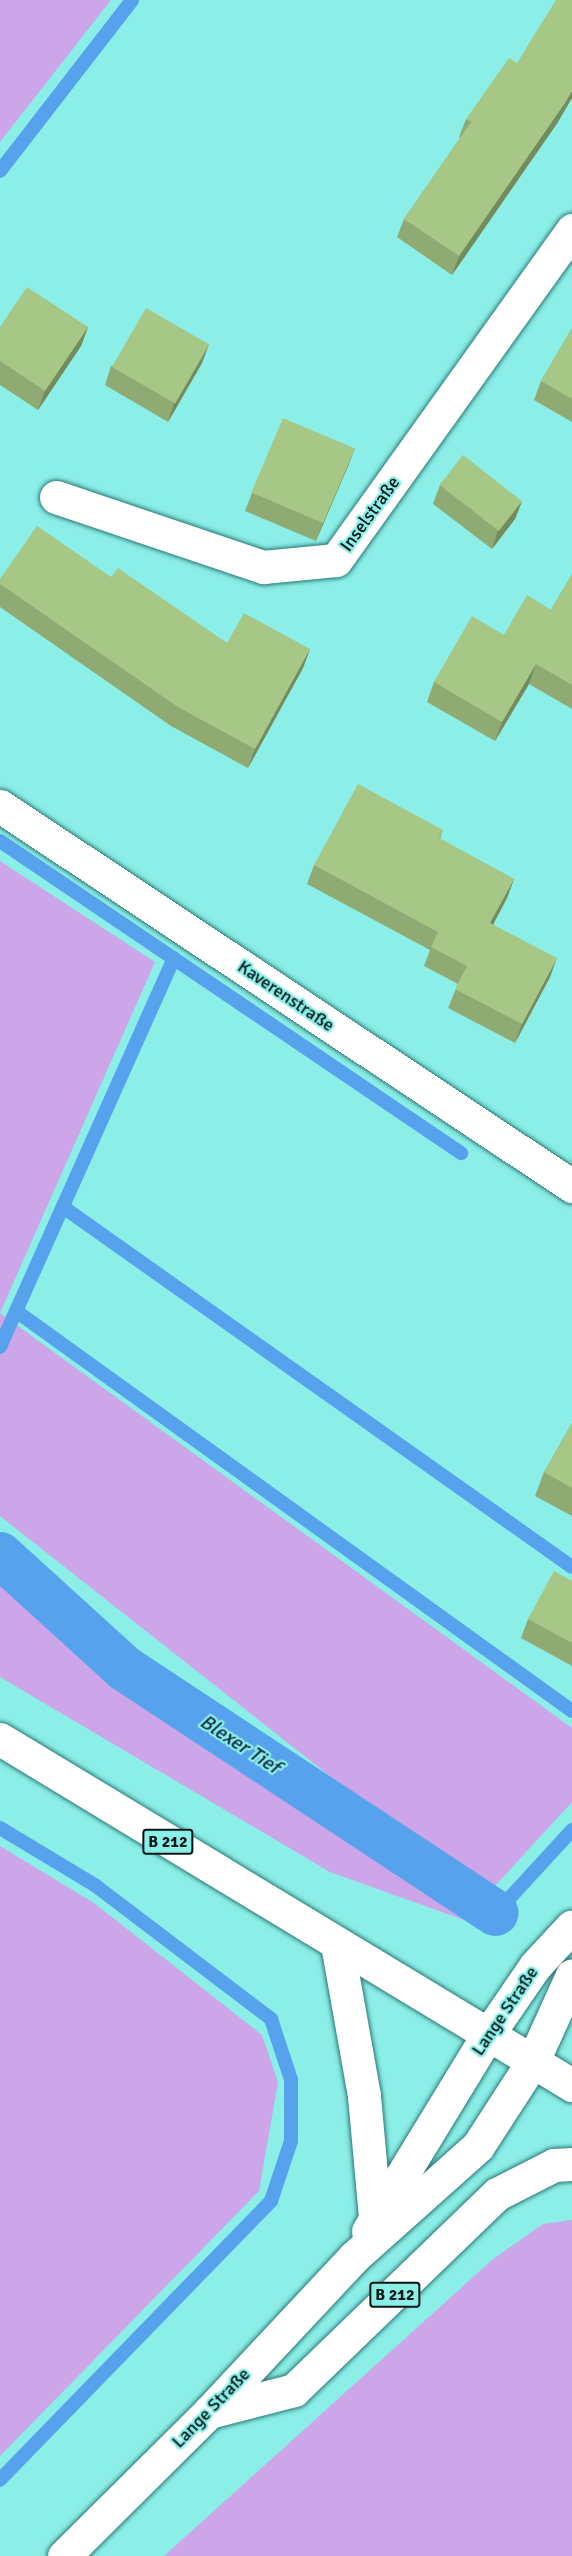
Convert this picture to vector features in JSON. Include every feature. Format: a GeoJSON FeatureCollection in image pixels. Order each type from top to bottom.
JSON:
{"type":"FeatureCollection","features":[{"type":"Feature","properties":{"kind":"street","name":"Inselstraße"},"geometry":{"type":"LineString","coordinates":[[57,497],[263,567],[336,561],[568,245]]}},
{"type":"Feature","properties":{"kind":"street","name":"Kaverenstraße"},"geometry":{"type":"LineString","coordinates":[[0,806],[572,1186]]}},
{"type":"Feature","properties":{"kind":"street","name":"B 212"},"geometry":{"type":"LineString","coordinates":[[0,1739],[572,2085]]}},
{"type":"Feature","properties":{"kind":"street","name":"Lange Straße"},"geometry":{"type":"LineString","coordinates":[[354,2257],[375,2218],[489,2033],[535,1966],[572,1926]]}},
{"type":"Feature","properties":{"kind":"street"},"geometry":{"type":"LineString","coordinates":[[337,1944],[364,2096],[375,2218]]}},
{"type":"Feature","properties":{"kind":"street","name":"Lange Straße"},"geometry":{"type":"LineString","coordinates":[[64,2556],[209,2412],[354,2257],[478,2146],[533,2061],[572,1975]]}},
{"type":"Feature","properties":{"kind":"street","name":"B 212"},"geometry":{"type":"LineString","coordinates":[[209,2412],[294,2390],[380,2311],[462,2224],[497,2194],[554,2165],[572,2164]]}},
{"type":"Feature","properties":{"kind":"shaded area"},"geometry":{"type":"Polygon","coordinates":[[[0,0],[111,0],[0,142],[0,0]]]}},
{"type":"Feature","properties":{"kind":"shaded area"},"geometry":{"type":"Polygon","coordinates":[[[0,861],[155,962],[0,1313],[0,861]]]}},
{"type":"Feature","properties":{"kind":"shaded area"},"geometry":{"type":"Polygon","coordinates":[[[0,1313],[572,1728],[572,1802],[495,1886],[468,1885],[0,1516],[0,1313]]]}},
{"type":"Feature","properties":{"kind":"shaded area"},"geometry":{"type":"Polygon","coordinates":[[[0,1579],[120,1690],[481,1926],[330,1872],[0,1677],[0,1579]]]}},
{"type":"Feature","properties":{"kind":"shaded area"},"geometry":{"type":"Polygon","coordinates":[[[0,1846],[94,1903],[262,2035],[278,2082],[259,2191],[0,2456],[0,1846]]]}},
{"type":"Feature","properties":{"kind":"shaded area"},"geometry":{"type":"Polygon","coordinates":[[[572,2220],[572,2556],[164,2556],[492,2260],[543,2224],[572,2220]]]}},
{"type":"Feature","properties":{"kind":"building"},"geometry":{"type":"Polygon","coordinates":[[[556,0],[572,0],[572,91],[459,256],[404,219],[471,122],[466,119],[509,58],[517,63],[556,0]]]}},
{"type":"Feature","properties":{"kind":"building"},"geometry":{"type":"Polygon","coordinates":[[[27,287],[88,327],[45,391],[0,361],[0,327],[27,287]]]}},
{"type":"Feature","properties":{"kind":"building"},"geometry":{"type":"Polygon","coordinates":[[[146,308],[209,344],[175,403],[112,367],[146,308]]]}},
{"type":"Feature","properties":{"kind":"building"},"geometry":{"type":"Polygon","coordinates":[[[572,328],[572,399],[541,381],[572,328]]]}},
{"type":"Feature","properties":{"kind":"building"},"geometry":{"type":"Polygon","coordinates":[[[283,418],[355,448],[323,523],[251,493],[283,418]]]}},
{"type":"Feature","properties":{"kind":"building"},"geometry":{"type":"Polygon","coordinates":[[[463,455],[522,501],[499,531],[440,485],[463,455]]]}},
{"type":"Feature","properties":{"kind":"building"},"geometry":{"type":"Polygon","coordinates":[[[37,526],[111,577],[118,568],[227,643],[244,613],[310,649],[255,749],[178,707],[0,584],[0,579],[37,526]]]}},
{"type":"Feature","properties":{"kind":"building"},"geometry":{"type":"Polygon","coordinates":[[[572,574],[572,685],[536,664],[502,722],[434,682],[472,616],[504,635],[527,595],[551,610],[572,574]]]}},
{"type":"Feature","properties":{"kind":"building"},"geometry":{"type":"Polygon","coordinates":[[[358,784],[443,830],[439,838],[514,879],[490,923],[557,958],[522,1024],[455,989],[467,966],[431,947],[438,932],[314,865],[358,784]]]}},
{"type":"Feature","properties":{"kind":"building"},"geometry":{"type":"Polygon","coordinates":[[[572,1423],[572,1488],[544,1472],[572,1423]]]}},
{"type":"Feature","properties":{"kind":"building"},"geometry":{"type":"Polygon","coordinates":[[[554,1571],[572,1581],[572,1643],[528,1619],[554,1571]]]}},
{"type":"Feature","properties":{"kind":"waterway"},"geometry":{"type":"LineString","coordinates":[[0,171],[132,0]]}},
{"type":"Feature","properties":{"kind":"waterway"},"geometry":{"type":"LineString","coordinates":[[0,841],[461,1153]]}},
{"type":"Feature","properties":{"kind":"waterway"},"geometry":{"type":"LineString","coordinates":[[0,1347],[174,958]]}},
{"type":"Feature","properties":{"kind":"waterway"},"geometry":{"type":"LineString","coordinates":[[63,1207],[572,1567]]}},
{"type":"Feature","properties":{"kind":"waterway"},"geometry":{"type":"LineString","coordinates":[[16,1311],[572,1711]]}},
{"type":"Feature","properties":{"kind":"waterway","name":"Blexer Tief"},"geometry":{"type":"LineString","coordinates":[[0,1555],[124,1668],[496,1913]]}},
{"type":"Feature","properties":{"kind":"waterway"},"geometry":{"type":"LineString","coordinates":[[0,1828],[96,1886],[271,2019],[291,2080],[291,2141],[271,2201],[0,2480]]}},
{"type":"Feature","properties":{"kind":"waterway"},"geometry":{"type":"LineString","coordinates":[[496,1913],[572,1830]]}}]}
